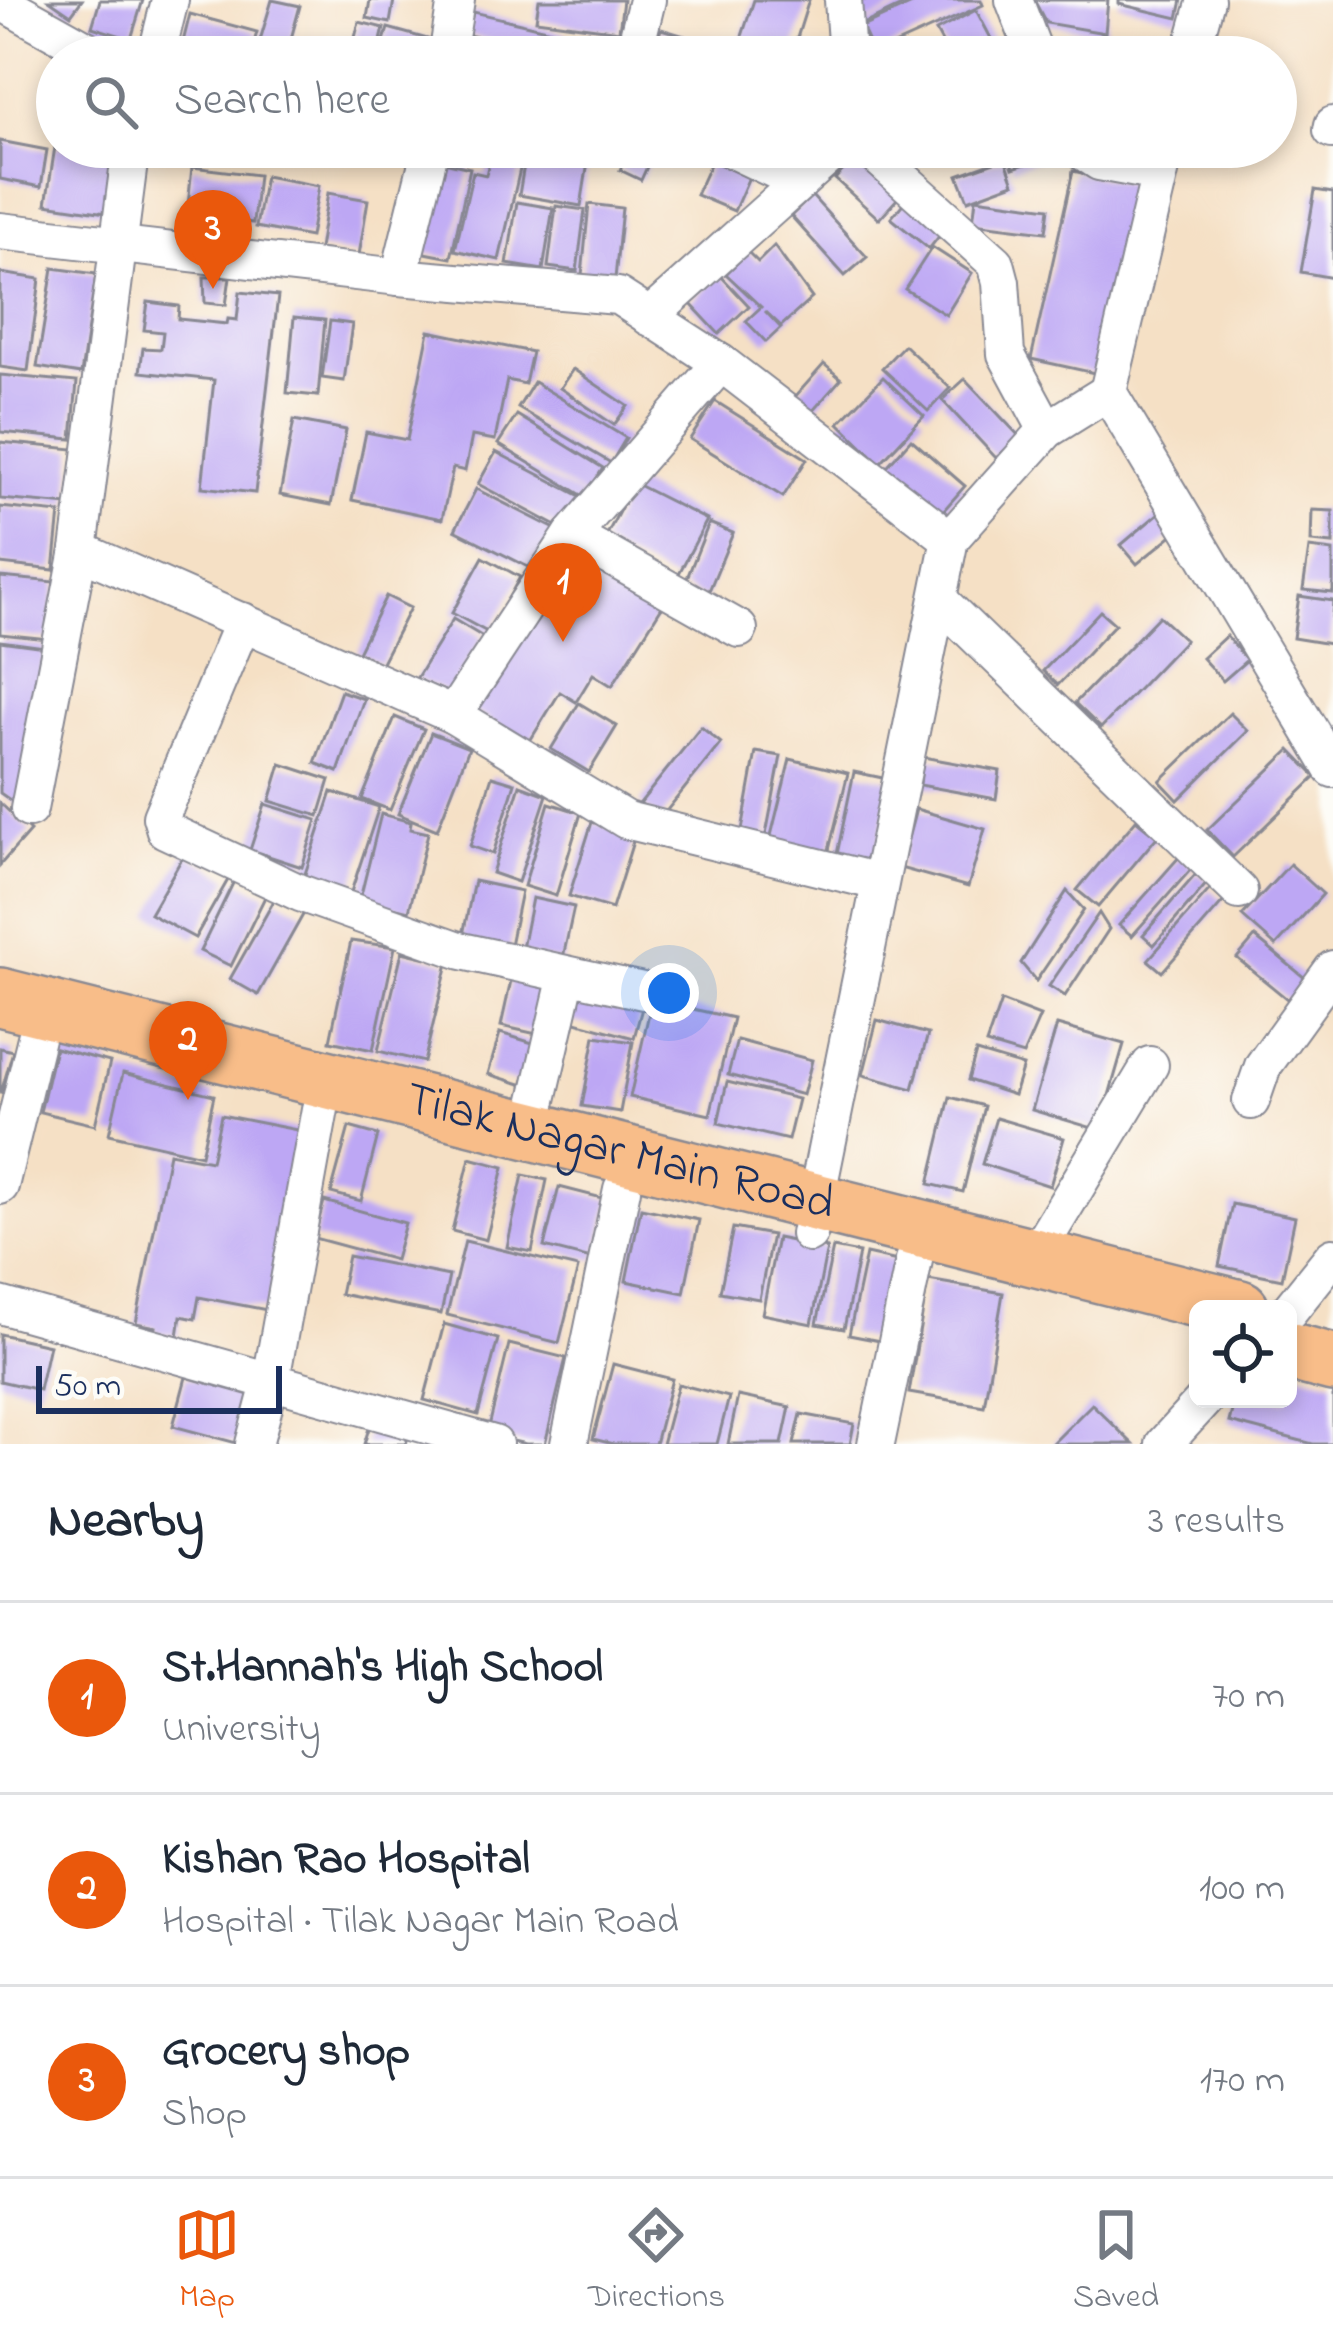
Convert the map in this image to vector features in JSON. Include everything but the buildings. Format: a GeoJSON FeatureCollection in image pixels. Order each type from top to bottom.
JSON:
{"type":"FeatureCollection","features":[{"type":"Feature","properties":{"kind":"main road","name":"Tilak Nagar Main Road"},"geometry":{"type":"LineString","coordinates":[[19,1020],[531,1130],[811,1218],[914,1260],[1189,1326]]}},
{"type":"Feature","properties":{"kind":"main road","name":"Tilak Nagar Main Road"},"geometry":{"type":"LineString","coordinates":[[19,1020],[320,1109],[622,1189],[1034,1257],[1204,1300]]}},
{"type":"Feature","properties":{"kind":"main road"},"geometry":{"type":"LineString","coordinates":[[1297,1324],[1333,1334]]}},
{"type":"Feature","properties":{"kind":"main road"},"geometry":{"type":"LineString","coordinates":[[1297,1353],[1333,1363]]}},
{"type":"Feature","properties":{"kind":"street"},"geometry":{"type":"LineString","coordinates":[[164,36],[170,0]]}},
{"type":"Feature","properties":{"kind":"street"},"geometry":{"type":"LineString","coordinates":[[450,36],[456,0]]}},
{"type":"Feature","properties":{"kind":"street"},"geometry":{"type":"LineString","coordinates":[[639,36],[647,0]]}},
{"type":"Feature","properties":{"kind":"street"},"geometry":{"type":"LineString","coordinates":[[843,0],[846,36]]}},
{"type":"Feature","properties":{"kind":"street"},"geometry":{"type":"LineString","coordinates":[[1014,0],[1028,36]]}},
{"type":"Feature","properties":{"kind":"street"},"geometry":{"type":"LineString","coordinates":[[1196,36],[1205,0]]}},
{"type":"Feature","properties":{"kind":"street"},"geometry":{"type":"LineString","coordinates":[[0,1],[62,36]]}},
{"type":"Feature","properties":{"kind":"street"},"geometry":{"type":"LineString","coordinates":[[29,809],[79,550],[128,168]]}},
{"type":"Feature","properties":{"kind":"street"},"geometry":{"type":"LineString","coordinates":[[399,277],[426,168]]}},
{"type":"Feature","properties":{"kind":"street"},"geometry":{"type":"LineString","coordinates":[[770,168],[800,182]]}},
{"type":"Feature","properties":{"kind":"street"},"geometry":{"type":"LineString","coordinates":[[649,317],[816,168]]}},
{"type":"Feature","properties":{"kind":"street"},"geometry":{"type":"LineString","coordinates":[[890,168],[996,263],[1006,354],[1047,430]]}},
{"type":"Feature","properties":{"kind":"street"},"geometry":{"type":"LineString","coordinates":[[1160,168],[1108,392],[1333,769]]}},
{"type":"Feature","properties":{"kind":"street"},"geometry":{"type":"LineString","coordinates":[[0,231],[399,277],[618,296],[722,363],[950,539]]}},
{"type":"Feature","properties":{"kind":"street"},"geometry":{"type":"LineString","coordinates":[[453,715],[572,535],[722,363]]}},
{"type":"Feature","properties":{"kind":"street"},"geometry":{"type":"LineString","coordinates":[[811,1218],[950,539],[1047,430],[1108,392]]}},
{"type":"Feature","properties":{"kind":"street"},"geometry":{"type":"LineString","coordinates":[[572,535],[740,629]]}},
{"type":"Feature","properties":{"kind":"street"},"geometry":{"type":"LineString","coordinates":[[79,550],[453,715],[626,820],[879,882]]}},
{"type":"Feature","properties":{"kind":"street"},"geometry":{"type":"LineString","coordinates":[[939,599],[1239,891]]}},
{"type":"Feature","properties":{"kind":"street"},"geometry":{"type":"LineString","coordinates":[[243,621],[161,817],[165,830],[299,893],[462,951],[644,991]]}},
{"type":"Feature","properties":{"kind":"street"},"geometry":{"type":"LineString","coordinates":[[1251,1101],[1263,1066],[1333,969]]}},
{"type":"Feature","properties":{"kind":"street"},"geometry":{"type":"LineString","coordinates":[[531,1130],[567,975]]}},
{"type":"Feature","properties":{"kind":"street"},"geometry":{"type":"LineString","coordinates":[[0,1186],[19,1020]]}},
{"type":"Feature","properties":{"kind":"street"},"geometry":{"type":"LineString","coordinates":[[1034,1257],[1150,1065]]}},
{"type":"Feature","properties":{"kind":"street"},"geometry":{"type":"LineString","coordinates":[[254,1444],[272,1380],[320,1109]]}},
{"type":"Feature","properties":{"kind":"street"},"geometry":{"type":"LineString","coordinates":[[569,1444],[622,1189]]}},
{"type":"Feature","properties":{"kind":"street"},"geometry":{"type":"LineString","coordinates":[[1297,1301],[1333,1256]]}},
{"type":"Feature","properties":{"kind":"street"},"geometry":{"type":"LineString","coordinates":[[876,1444],[914,1260]]}},
{"type":"Feature","properties":{"kind":"street"},"geometry":{"type":"LineString","coordinates":[[0,1305],[494,1444]]}},
{"type":"Feature","properties":{"kind":"street"},"geometry":{"type":"LineString","coordinates":[[1164,1444],[1197,1408]]}},
{"type":"Feature","properties":{"kind":"place","name":"Grocery shop"},"geometry":{"type":"Point","coordinates":[213,289]}},
{"type":"Feature","properties":{"kind":"place","name":"St.Hannah's High School"},"geometry":{"type":"Point","coordinates":[563,642]}},
{"type":"Feature","properties":{"kind":"place","name":"Kishan Rao Hospital"},"geometry":{"type":"Point","coordinates":[188,1100]}}]}
